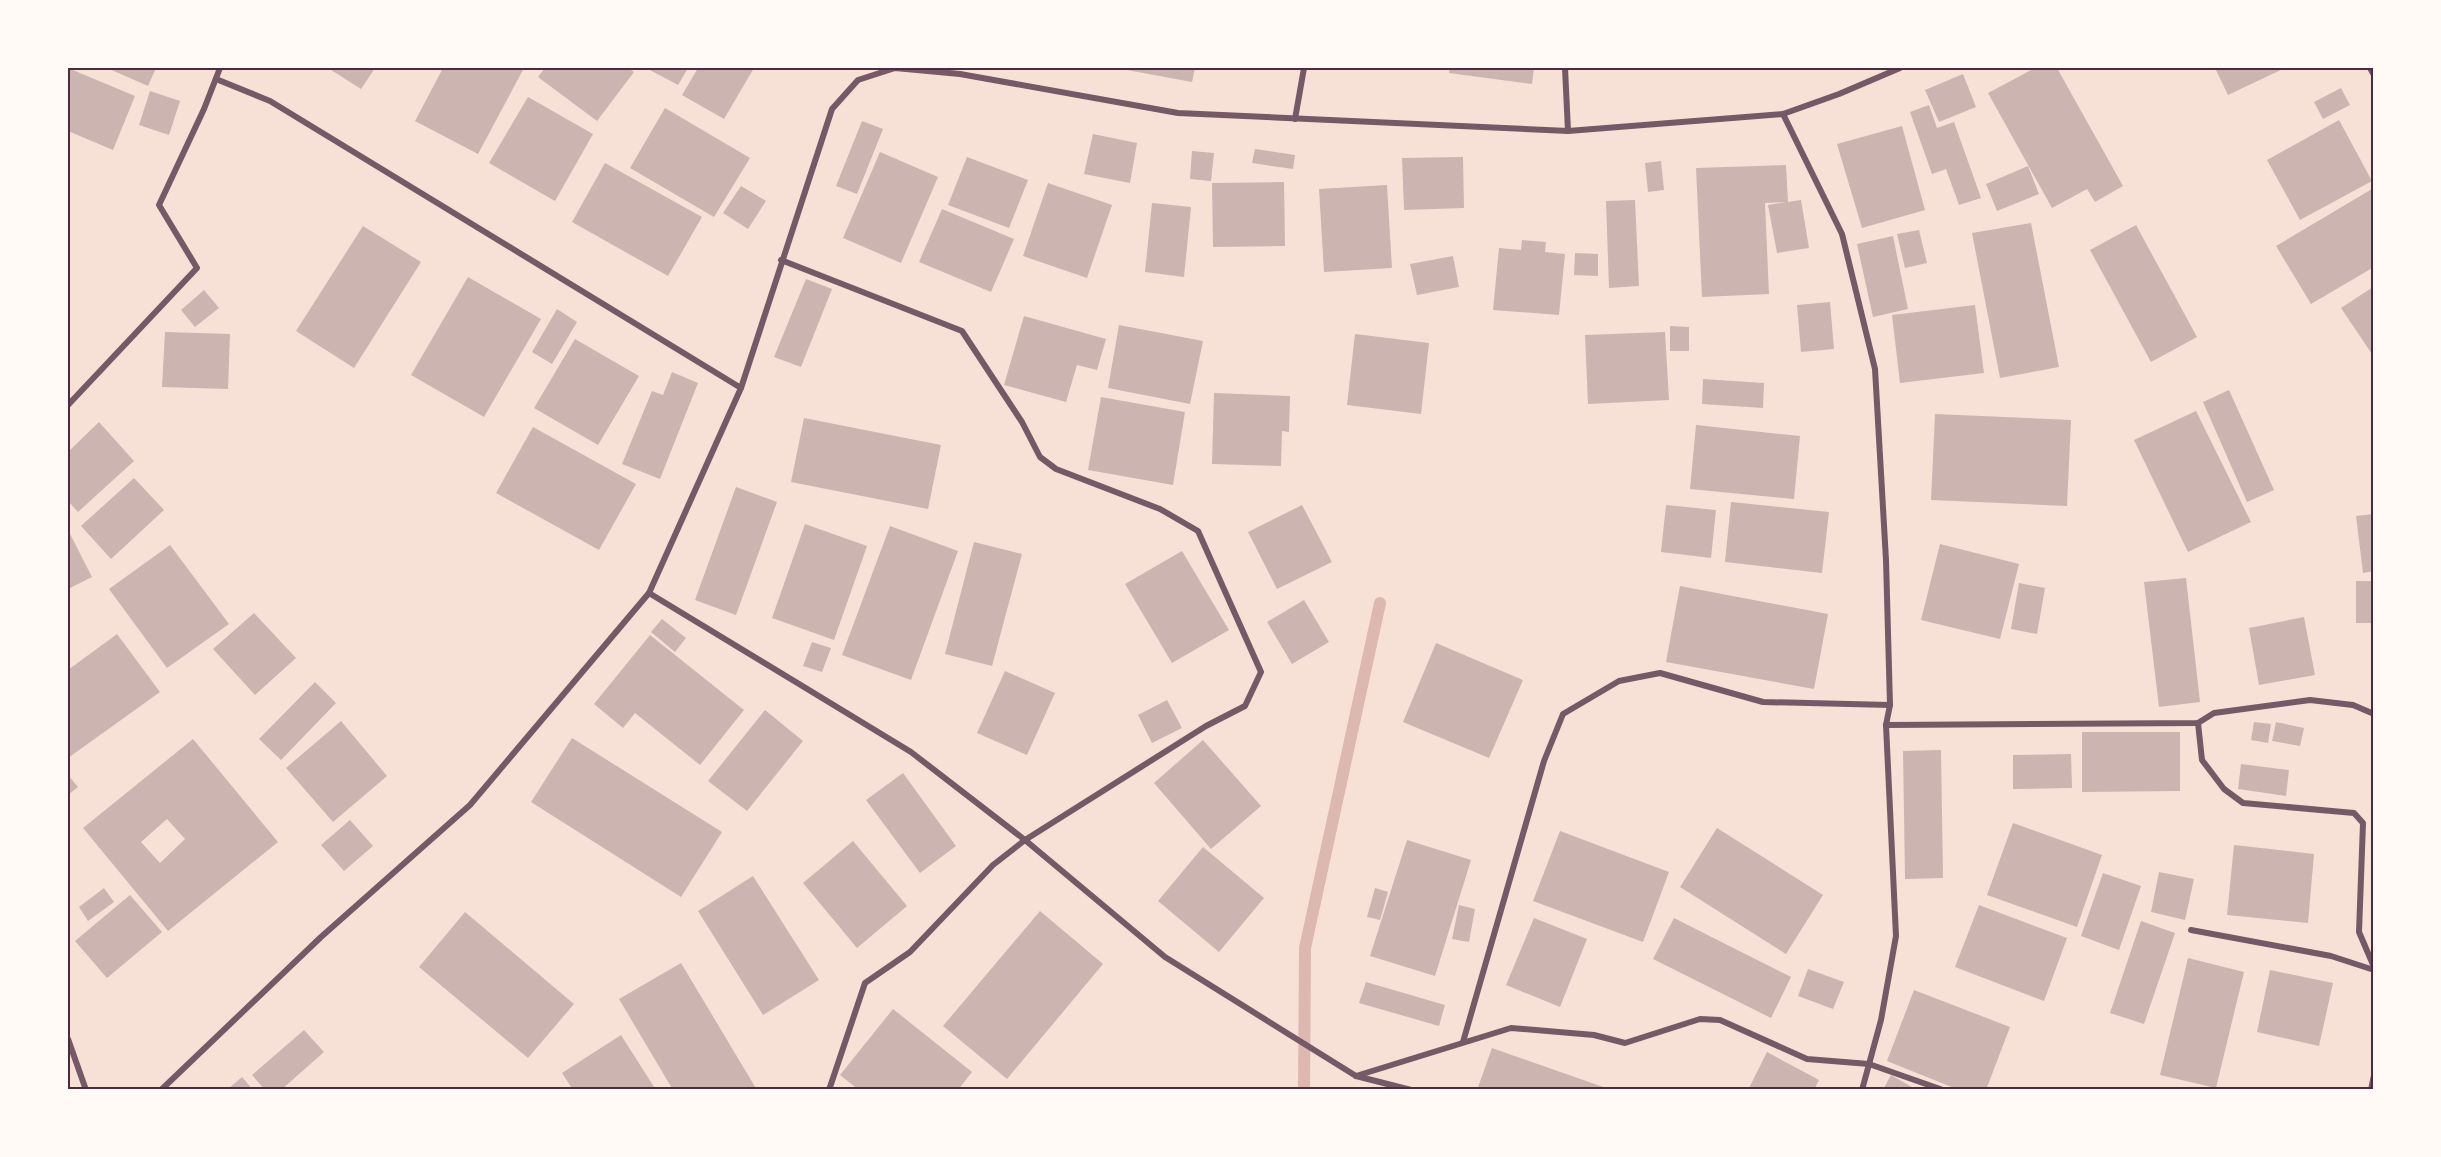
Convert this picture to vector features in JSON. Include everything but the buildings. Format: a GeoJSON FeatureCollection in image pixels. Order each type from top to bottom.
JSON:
{"type":"FeatureCollection","features":[{"type":"Feature","properties":{"kind":"street"},"geometry":{"type":"LineString","coordinates":[[68,405],[198,267],[159,206],[220,68]]}},
{"type":"Feature","properties":{"kind":"street"},"geometry":{"type":"LineString","coordinates":[[161,1089],[321,938],[470,805],[649,593],[741,388],[832,109],[858,80],[894,68],[960,74],[1178,113],[1568,131],[1783,114],[1839,94],[1900,68]]}},
{"type":"Feature","properties":{"kind":"street"},"geometry":{"type":"LineString","coordinates":[[1295,119],[1304,68]]}},
{"type":"Feature","properties":{"kind":"street"},"geometry":{"type":"LineString","coordinates":[[1565,68],[1568,131]]}},
{"type":"Feature","properties":{"kind":"street"},"geometry":{"type":"LineString","coordinates":[[2370,68],[2373,75]]}},
{"type":"Feature","properties":{"kind":"street"},"geometry":{"type":"LineString","coordinates":[[216,79],[270,101],[741,388]]}},
{"type":"Feature","properties":{"kind":"street"},"geometry":{"type":"LineString","coordinates":[[1783,114],[1842,234],[1875,369],[1886,560],[1890,705],[1886,725],[1896,936],[1881,1020],[1862,1089]]}},
{"type":"Feature","properties":{"kind":"street"},"geometry":{"type":"LineString","coordinates":[[781,260],[962,331],[1022,422],[1040,457],[1056,469],[1160,509],[1198,531],[1261,672],[1245,706],[1206,726],[1025,840],[993,865],[910,952],[865,983],[829,1089]]}},
{"type":"Feature","properties":{"kind":"street"},"geometry":{"type":"LineString","coordinates":[[649,593],[911,752],[1025,840],[1165,957],[1356,1076],[1411,1089]]}},
{"type":"Feature","properties":{"kind":"street"},"geometry":{"type":"LineString","coordinates":[[1463,1042],[1544,761],[1563,714],[1619,681],[1660,673],[1763,702],[1890,705]]}},
{"type":"Feature","properties":{"kind":"street"},"geometry":{"type":"LineString","coordinates":[[1886,725],[2198,723],[2214,712],[2310,700],[2353,705],[2373,714]]}},
{"type":"Feature","properties":{"kind":"street"},"geometry":{"type":"LineString","coordinates":[[2198,723],[2202,760],[2224,789],[2243,803],[2354,813],[2363,823],[2359,932],[2373,968]]}},
{"type":"Feature","properties":{"kind":"street"},"geometry":{"type":"LineString","coordinates":[[2191,930],[2331,956],[2373,968]]}},
{"type":"Feature","properties":{"kind":"street"},"geometry":{"type":"LineString","coordinates":[[1356,1076],[1511,1028],[1594,1035],[1625,1043],[1700,1019],[1720,1020],[1806,1059],[1869,1064],[1943,1089]]}},
{"type":"Feature","properties":{"kind":"street"},"geometry":{"type":"LineString","coordinates":[[68,1039],[86,1089]]}},
{"type":"Feature","properties":{"kind":"street"},"geometry":{"type":"LineString","coordinates":[[2371,1089],[2373,1075]]}},
{"type":"Feature","properties":{"kind":"waterway"},"geometry":{"type":"LineString","coordinates":[[1304,1090],[1305,948],[1380,603]]}}]}
